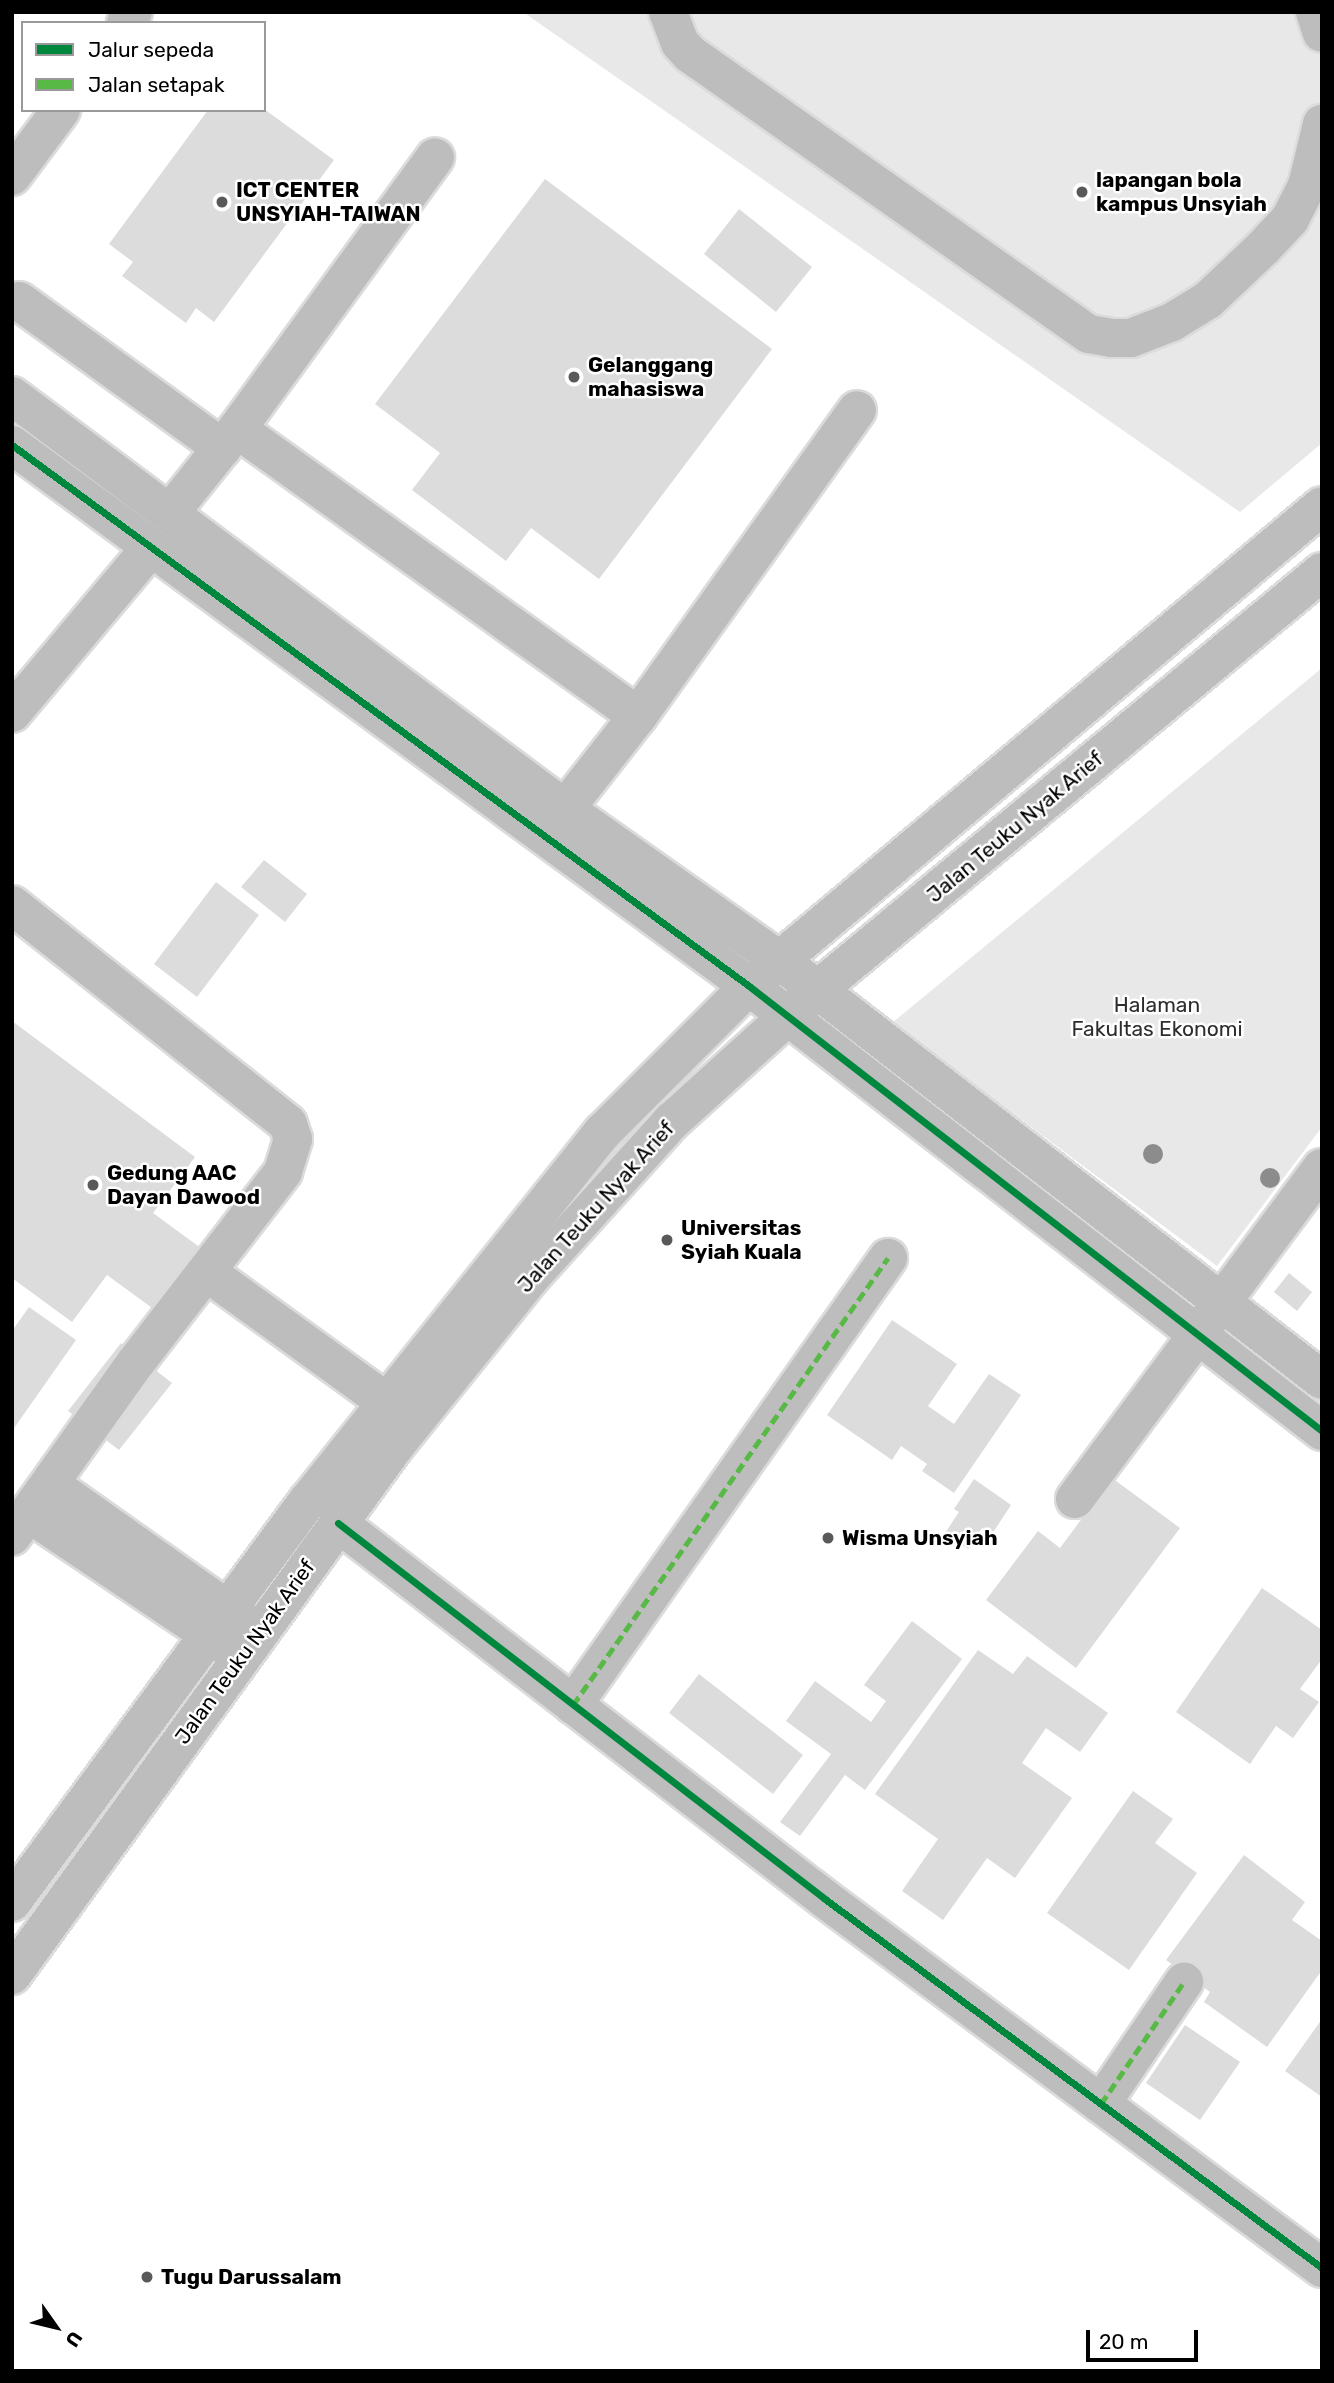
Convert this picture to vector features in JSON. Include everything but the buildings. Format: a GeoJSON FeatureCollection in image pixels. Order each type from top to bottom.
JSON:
{"type":"FeatureCollection","features":[{"type":"Feature","properties":{"kind":"street"},"geometry":{"type":"LineString","coordinates":[[668,12],[680,43],[690,54],[1089,334],[1111,338],[1130,338],[1172,322],[1208,300],[1263,248],[1290,219],[1307,186],[1322,124]]}},
{"type":"Feature","properties":{"kind":"street"},"geometry":{"type":"LineString","coordinates":[[1315,12],[1322,33]]}},
{"type":"Feature","properties":{"kind":"street"},"geometry":{"type":"LineString","coordinates":[[12,176],[60,112]]}},
{"type":"Feature","properties":{"kind":"street"},"geometry":{"type":"LineString","coordinates":[[170,513],[229,438],[435,157]]}},
{"type":"Feature","properties":{"kind":"street"},"geometry":{"type":"LineString","coordinates":[[19,301],[229,438],[638,716]]}},
{"type":"Feature","properties":{"kind":"street"},"geometry":{"type":"LineString","coordinates":[[12,396],[565,809],[779,960],[1322,1380]]}},
{"type":"Feature","properties":{"kind":"street"},"geometry":{"type":"LineString","coordinates":[[565,809],[638,716],[857,410]]}},
{"type":"Feature","properties":{"kind":"street"},"geometry":{"type":"LineString","coordinates":[[12,445],[149,550],[547,835],[749,986],[1322,1432]]}},
{"type":"Feature","properties":{"kind":"street","name":"Jalan Teuku Nyak Arief"},"geometry":{"type":"LineString","coordinates":[[15,1967],[386,1402],[560,1181],[749,986],[1322,506]]}},
{"type":"Feature","properties":{"kind":"street"},"geometry":{"type":"LineString","coordinates":[[12,713],[149,550]]}},
{"type":"Feature","properties":{"kind":"street","name":"Jalan Teuku Nyak Arief"},"geometry":{"type":"LineString","coordinates":[[12,1902],[234,1634],[338,1524],[521,1289],[672,1121],[790,1019],[816,991],[1322,572]]}},
{"type":"Feature","properties":{"kind":"street"},"geometry":{"type":"LineString","coordinates":[[12,905],[288,1124],[293,1139],[283,1172],[208,1273],[136,1362],[31,1511],[234,1634]]}},
{"type":"Feature","properties":{"kind":"street"},"geometry":{"type":"LineString","coordinates":[[1075,1499],[1322,1168]]}},
{"type":"Feature","properties":{"kind":"street"},"geometry":{"type":"LineString","coordinates":[[573,1705],[888,1258]]}},
{"type":"Feature","properties":{"kind":"street"},"geometry":{"type":"LineString","coordinates":[[208,1273],[386,1402]]}},
{"type":"Feature","properties":{"kind":"street"},"geometry":{"type":"LineString","coordinates":[[338,1524],[573,1705],[1322,2269]]}},
{"type":"Feature","properties":{"kind":"street"},"geometry":{"type":"LineString","coordinates":[[1101,2104],[1184,1982]]}},
{"type":"Feature","properties":{"kind":"green space"},"geometry":{"type":"Polygon","coordinates":[[[523,12],[1322,12],[1322,443],[1240,512],[523,12]]]}},
{"type":"Feature","properties":{"kind":"green space","name":"Halaman Fakultas Ekonomi"},"geometry":{"type":"Polygon","coordinates":[[[1322,668],[1322,1127],[1217,1266],[892,1023],[1322,668]]]}},
{"type":"Feature","properties":{"kind":"marked path"},"geometry":{"type":"LineString","coordinates":[[573,1705],[888,1258]]}},
{"type":"Feature","properties":{"kind":"marked path"},"geometry":{"type":"LineString","coordinates":[[1101,2104],[1184,1982]]}},
{"type":"Feature","properties":{"kind":"cycle path"},"geometry":{"type":"LineString","coordinates":[[12,445],[749,986],[1322,1431]]}},
{"type":"Feature","properties":{"kind":"cycle path"},"geometry":{"type":"LineString","coordinates":[[338,1523],[825,1899],[1322,2268]]}},
{"type":"Feature","properties":{"kind":"place","name":"lapangan bola kampus Unsyiah"},"geometry":{"type":"Point","coordinates":[1082,192]}},
{"type":"Feature","properties":{"kind":"place","name":"ICT CENTER UNSYIAH-TAIWAN"},"geometry":{"type":"Point","coordinates":[222,202]}},
{"type":"Feature","properties":{"kind":"place","name":"Gelanggang mahasiswa"},"geometry":{"type":"Point","coordinates":[574,377]}},
{"type":"Feature","properties":{"kind":"place","name":"Gedung AAC Dayan Dawood"},"geometry":{"type":"Point","coordinates":[93,1185]}},
{"type":"Feature","properties":{"kind":"place","name":"Universitas Syiah Kuala"},"geometry":{"type":"Point","coordinates":[667,1240]}},
{"type":"Feature","properties":{"kind":"place","name":"Wisma Unsyiah"},"geometry":{"type":"Point","coordinates":[828,1538]}},
{"type":"Feature","properties":{"kind":"place","name":"Tugu Darussalam"},"geometry":{"type":"Point","coordinates":[147,2277]}}]}
